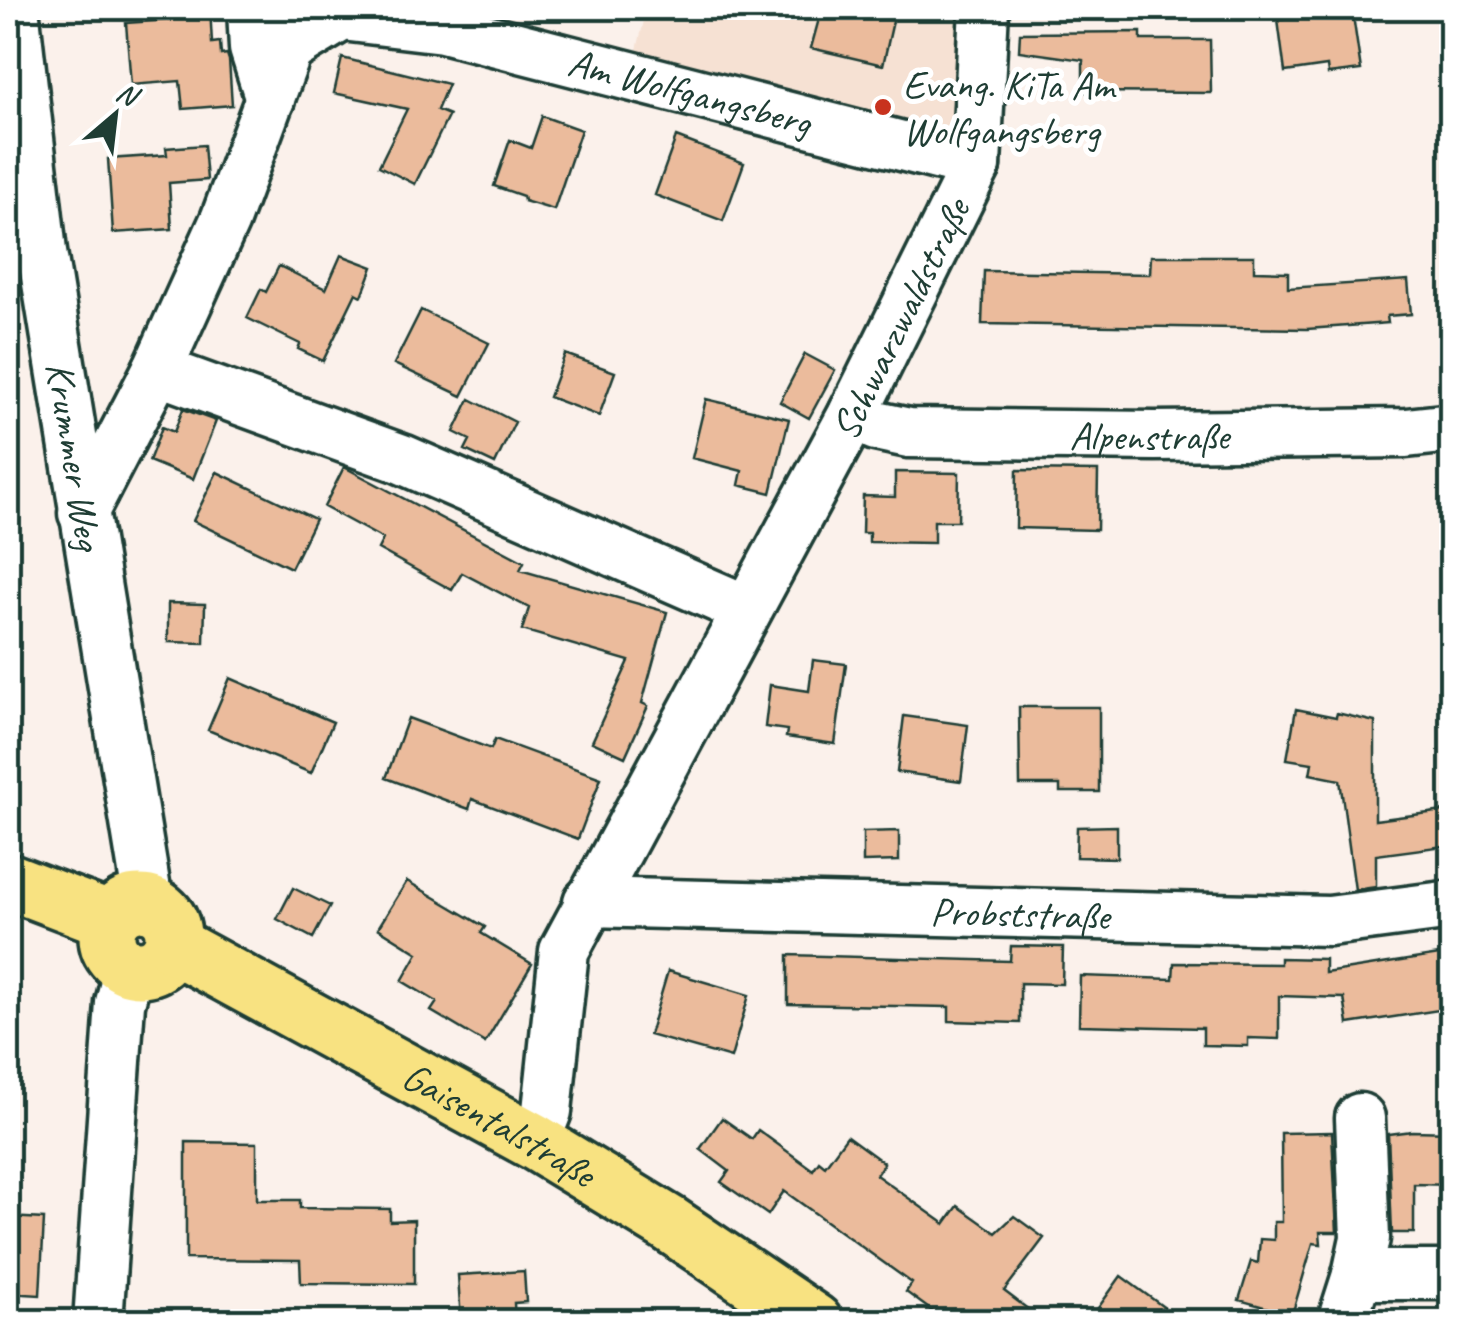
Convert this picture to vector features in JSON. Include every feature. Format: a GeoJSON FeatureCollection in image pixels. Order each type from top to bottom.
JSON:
{"type":"FeatureCollection","features":[{"type":"Feature","properties":{"kind":"main road","name":"Gaisentalstraße"},"geometry":{"type":"LineString","coordinates":[[8,880],[140,934],[535,1142],[668,1222],[814,1322]]}},
{"type":"Feature","properties":{"kind":"street","name":"Krummer Weg"},"geometry":{"type":"LineString","coordinates":[[14,8],[25,255],[83,513],[140,934]]}},
{"type":"Feature","properties":{"kind":"street"},"geometry":{"type":"LineString","coordinates":[[252,8],[254,48],[270,100]]}},
{"type":"Feature","properties":{"kind":"street","name":"Schwarzwaldstraße"},"geometry":{"type":"LineString","coordinates":[[535,1142],[547,1110],[564,951],[852,414],[976,164],[984,8]]}},
{"type":"Feature","properties":{"kind":"street","name":"Am Wolfgangsberg"},"geometry":{"type":"LineString","coordinates":[[83,513],[157,370],[225,220],[270,100],[289,28],[342,16],[443,28],[976,164]]}},
{"type":"Feature","properties":{"kind":"street"},"geometry":{"type":"LineString","coordinates":[[157,370],[402,459],[748,610]]}},
{"type":"Feature","properties":{"kind":"street","name":"Alpenstraße"},"geometry":{"type":"LineString","coordinates":[[852,414],[876,426],[909,432],[1156,436],[1406,433],[1452,428]]}},
{"type":"Feature","properties":{"kind":"street","name":"Probststraße"},"geometry":{"type":"LineString","coordinates":[[588,902],[1329,921],[1452,905]]}},
{"type":"Feature","properties":{"kind":"street"},"geometry":{"type":"LineString","coordinates":[[98,1322],[120,1004],[140,934]]}},
{"type":"Feature","properties":{"kind":"street"},"geometry":{"type":"LineString","coordinates":[[1342,1322],[1365,1238],[1360,1118]]}},
{"type":"Feature","properties":{"kind":"street"},"geometry":{"type":"LineString","coordinates":[[1357,1275],[1452,1275]]}},
{"type":"Feature","properties":{"kind":"shaded area","name":"Evang. KiTa Am Wolfgangsberg"},"geometry":{"type":"Polygon","coordinates":[[[647,8],[971,8],[965,151],[634,62],[647,8]]]}},
{"type":"Feature","properties":{"kind":"building"},"geometry":{"type":"Polygon","coordinates":[[[168,8],[210,8],[212,43],[220,42],[221,55],[227,54],[229,60],[232,105],[183,109],[180,81],[131,85],[126,23],[169,20],[168,8]]]}},
{"type":"Feature","properties":{"kind":"building"},"geometry":{"type":"Polygon","coordinates":[[[822,8],[896,8],[883,65],[811,48],[822,8]]]}},
{"type":"Feature","properties":{"kind":"building"},"geometry":{"type":"Polygon","coordinates":[[[1352,9],[1361,70],[1328,74],[1327,66],[1285,72],[1278,20],[1352,9]]]}},
{"type":"Feature","properties":{"kind":"building"},"geometry":{"type":"Polygon","coordinates":[[[1141,32],[1141,40],[1210,40],[1211,93],[1083,92],[1083,60],[1019,51],[1020,33],[1141,32]]]}},
{"type":"Feature","properties":{"kind":"building"},"geometry":{"type":"Polygon","coordinates":[[[342,58],[448,84],[437,110],[449,115],[415,184],[379,166],[407,109],[334,93],[342,58]]]}},
{"type":"Feature","properties":{"kind":"building"},"geometry":{"type":"Polygon","coordinates":[[[542,116],[581,130],[554,210],[494,186],[510,140],[531,148],[542,116]]]}},
{"type":"Feature","properties":{"kind":"building"},"geometry":{"type":"Polygon","coordinates":[[[676,137],[744,163],[723,221],[655,195],[676,137]]]}},
{"type":"Feature","properties":{"kind":"building"},"geometry":{"type":"Polygon","coordinates":[[[204,145],[207,180],[169,183],[172,229],[113,233],[108,159],[167,155],[166,148],[204,145]]]}},
{"type":"Feature","properties":{"kind":"building"},"geometry":{"type":"Polygon","coordinates":[[[341,255],[373,267],[362,296],[356,293],[323,361],[298,349],[300,344],[247,318],[261,289],[266,292],[279,266],[326,289],[341,255]]]}},
{"type":"Feature","properties":{"kind":"building"},"geometry":{"type":"Polygon","coordinates":[[[1151,256],[1254,256],[1254,271],[1288,272],[1288,288],[1408,280],[1411,314],[1387,316],[1388,323],[1307,329],[982,324],[984,271],[1150,274],[1151,256]]]}},
{"type":"Feature","properties":{"kind":"building"},"geometry":{"type":"Polygon","coordinates":[[[421,310],[489,343],[462,396],[394,364],[421,310]]]}},
{"type":"Feature","properties":{"kind":"building"},"geometry":{"type":"Polygon","coordinates":[[[565,354],[615,372],[599,416],[549,397],[565,354]]]}},
{"type":"Feature","properties":{"kind":"building"},"geometry":{"type":"Polygon","coordinates":[[[805,354],[835,370],[809,418],[780,402],[805,354]]]}},
{"type":"Feature","properties":{"kind":"building"},"geometry":{"type":"Polygon","coordinates":[[[470,399],[515,422],[495,464],[465,450],[470,440],[454,432],[470,399]]]}},
{"type":"Feature","properties":{"kind":"building"},"geometry":{"type":"Polygon","coordinates":[[[706,399],[789,419],[771,493],[739,485],[742,471],[692,458],[706,399]]]}},
{"type":"Feature","properties":{"kind":"building"},"geometry":{"type":"Polygon","coordinates":[[[183,409],[216,421],[193,479],[149,461],[162,427],[174,432],[183,409]]]}},
{"type":"Feature","properties":{"kind":"building"},"geometry":{"type":"Polygon","coordinates":[[[344,467],[524,562],[520,570],[667,612],[642,703],[648,706],[625,757],[592,742],[629,661],[522,630],[529,608],[462,573],[452,590],[378,549],[383,539],[324,507],[344,467]]]}},
{"type":"Feature","properties":{"kind":"building"},"geometry":{"type":"Polygon","coordinates":[[[1017,470],[1098,471],[1097,530],[1016,528],[1017,470]]]}},
{"type":"Feature","properties":{"kind":"building"},"geometry":{"type":"Polygon","coordinates":[[[217,472],[315,519],[291,568],[193,521],[217,472]]]}},
{"type":"Feature","properties":{"kind":"building"},"geometry":{"type":"Polygon","coordinates":[[[895,472],[959,473],[958,521],[934,521],[934,543],[869,542],[869,533],[862,533],[863,496],[895,497],[895,472]]]}},
{"type":"Feature","properties":{"kind":"building"},"geometry":{"type":"Polygon","coordinates":[[[168,603],[205,604],[204,643],[168,642],[168,603]]]}},
{"type":"Feature","properties":{"kind":"building"},"geometry":{"type":"Polygon","coordinates":[[[813,660],[846,664],[835,744],[786,737],[787,730],[765,727],[770,685],[809,691],[813,660]]]}},
{"type":"Feature","properties":{"kind":"building"},"geometry":{"type":"Polygon","coordinates":[[[230,678],[333,722],[311,773],[208,730],[230,678]]]}},
{"type":"Feature","properties":{"kind":"building"},"geometry":{"type":"Polygon","coordinates":[[[1019,707],[1099,707],[1099,792],[1060,792],[1060,785],[1020,785],[1019,707]]]}},
{"type":"Feature","properties":{"kind":"building"},"geometry":{"type":"Polygon","coordinates":[[[1296,709],[1375,722],[1375,820],[1452,810],[1452,845],[1376,855],[1376,887],[1355,890],[1340,780],[1310,774],[1312,763],[1287,759],[1296,709]]]}},
{"type":"Feature","properties":{"kind":"building"},"geometry":{"type":"Polygon","coordinates":[[[904,716],[968,725],[961,781],[897,772],[904,716]]]}},
{"type":"Feature","properties":{"kind":"building"},"geometry":{"type":"Polygon","coordinates":[[[408,718],[491,749],[495,739],[601,778],[578,839],[472,799],[469,809],[386,778],[408,718]]]}},
{"type":"Feature","properties":{"kind":"building"},"geometry":{"type":"Polygon","coordinates":[[[1117,826],[1117,858],[1076,857],[1077,827],[1117,826]]]}},
{"type":"Feature","properties":{"kind":"building"},"geometry":{"type":"Polygon","coordinates":[[[899,831],[899,861],[863,862],[863,832],[899,831]]]}},
{"type":"Feature","properties":{"kind":"building"},"geometry":{"type":"Polygon","coordinates":[[[407,881],[485,927],[481,933],[532,964],[485,1043],[431,1011],[437,1002],[402,981],[418,953],[378,928],[407,881]]]}},
{"type":"Feature","properties":{"kind":"building"},"geometry":{"type":"Polygon","coordinates":[[[293,888],[330,906],[313,938],[277,919],[293,888]]]}},
{"type":"Feature","properties":{"kind":"building"},"geometry":{"type":"Polygon","coordinates":[[[1011,946],[1063,947],[1062,984],[1020,983],[1020,1023],[949,1021],[949,1007],[788,1004],[788,955],[1010,961],[1011,946]]]}},
{"type":"Feature","properties":{"kind":"building"},"geometry":{"type":"Polygon","coordinates":[[[1452,953],[1452,1008],[1348,1024],[1344,998],[1279,996],[1279,1039],[1248,1038],[1248,1046],[1203,1045],[1203,1028],[1079,1025],[1080,976],[1173,979],[1174,963],[1280,964],[1280,958],[1325,959],[1325,973],[1452,953]]]}},
{"type":"Feature","properties":{"kind":"building"},"geometry":{"type":"Polygon","coordinates":[[[668,971],[749,995],[731,1058],[649,1035],[668,971]]]}},
{"type":"Feature","properties":{"kind":"building"},"geometry":{"type":"Polygon","coordinates":[[[722,1118],[752,1139],[758,1130],[813,1170],[819,1161],[825,1166],[847,1136],[884,1163],[876,1175],[945,1224],[958,1206],[996,1233],[1014,1216],[1044,1238],[1004,1291],[1045,1322],[947,1322],[906,1292],[912,1283],[784,1191],[768,1215],[721,1182],[729,1171],[700,1149],[722,1118]]]}},
{"type":"Feature","properties":{"kind":"building"},"geometry":{"type":"Polygon","coordinates":[[[1332,1132],[1337,1232],[1320,1232],[1321,1244],[1313,1243],[1294,1308],[1274,1322],[1268,1308],[1239,1300],[1251,1261],[1258,1263],[1260,1239],[1274,1240],[1274,1222],[1282,1222],[1281,1133],[1332,1132]]]}},
{"type":"Feature","properties":{"kind":"building"},"geometry":{"type":"Polygon","coordinates":[[[1452,1132],[1452,1185],[1414,1184],[1414,1233],[1392,1233],[1388,1134],[1452,1132]]]}},
{"type":"Feature","properties":{"kind":"building"},"geometry":{"type":"Polygon","coordinates":[[[186,1142],[257,1143],[257,1200],[300,1200],[300,1208],[390,1209],[390,1221],[414,1220],[414,1284],[301,1283],[300,1260],[186,1259],[186,1142]]]}},
{"type":"Feature","properties":{"kind":"building"},"geometry":{"type":"Polygon","coordinates":[[[8,1217],[44,1219],[40,1295],[8,1293],[8,1217]]]}},
{"type":"Feature","properties":{"kind":"building"},"geometry":{"type":"Polygon","coordinates":[[[524,1271],[526,1302],[514,1303],[515,1322],[461,1322],[458,1275],[524,1271]]]}},
{"type":"Feature","properties":{"kind":"building"},"geometry":{"type":"Polygon","coordinates":[[[1121,1276],[1184,1322],[1088,1322],[1121,1276]]]}},
{"type":"Feature","properties":{"kind":"place","name":"Evang. KiTa Am Wolfgangsberg"},"geometry":{"type":"Point","coordinates":[883,107]}}]}
